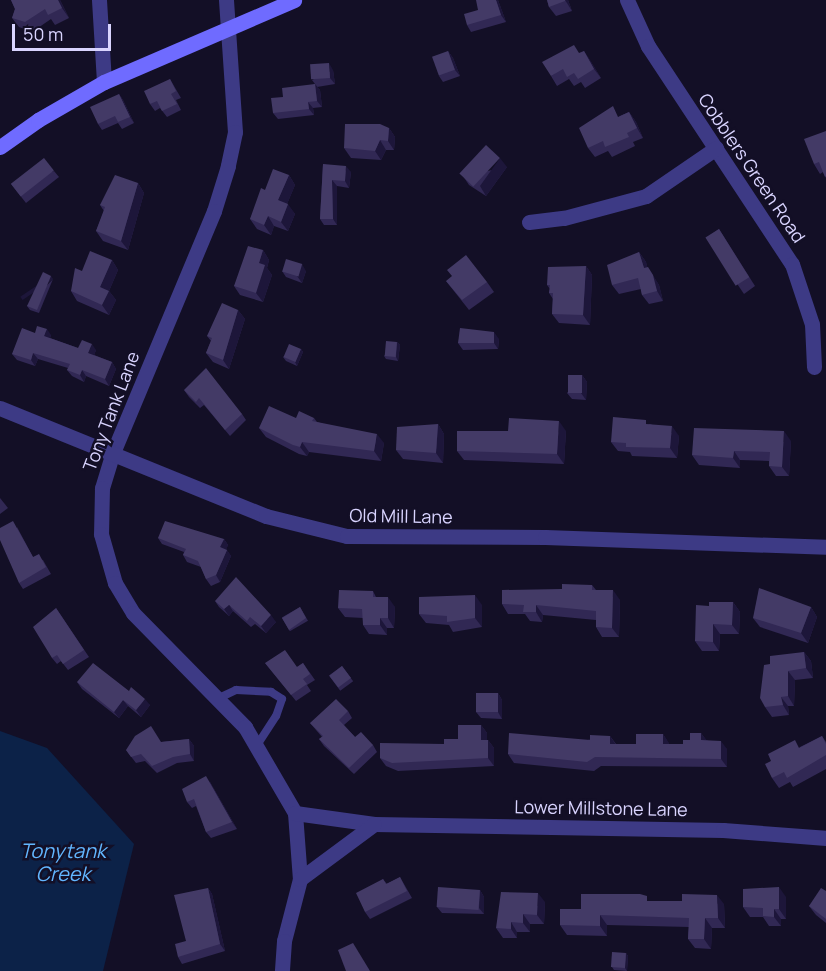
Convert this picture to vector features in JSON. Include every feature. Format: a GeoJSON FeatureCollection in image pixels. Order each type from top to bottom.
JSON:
{"type":"FeatureCollection","features":[{"type":"Feature","properties":{"kind":"street"},"geometry":{"type":"LineString","coordinates":[[99,0],[104,82]]}},
{"type":"Feature","properties":{"kind":"street","name":"Tony Tank Lane"},"geometry":{"type":"LineString","coordinates":[[226,0],[235,132],[228,166],[214,211],[113,452],[100,508],[102,534],[115,583],[133,613],[219,698],[257,745],[295,813],[300,879],[284,941],[282,971]]}},
{"type":"Feature","properties":{"kind":"street"},"geometry":{"type":"LineString","coordinates":[[0,147],[38,120],[104,82],[294,0]]}},
{"type":"Feature","properties":{"kind":"street","name":"Cobblers Green Road"},"geometry":{"type":"LineString","coordinates":[[627,0],[648,46],[779,242],[803,287],[812,324],[814,367]]}},
{"type":"Feature","properties":{"kind":"street"},"geometry":{"type":"LineString","coordinates":[[529,222],[564,218],[645,196],[716,148]]}},
{"type":"Feature","properties":{"kind":"street","name":"Old Mill Lane"},"geometry":{"type":"LineString","coordinates":[[0,408],[266,516],[346,536],[545,537],[826,547]]}},
{"type":"Feature","properties":{"kind":"street","name":"Lower Millstone Lane"},"geometry":{"type":"LineString","coordinates":[[295,813],[374,824],[723,830],[826,838]]}},
{"type":"Feature","properties":{"kind":"street"},"geometry":{"type":"LineString","coordinates":[[300,879],[374,824]]}},
{"type":"Feature","properties":{"kind":"lane"},"geometry":{"type":"LineString","coordinates":[[219,698],[236,690],[271,692],[282,699],[276,716],[257,745]]}},
{"type":"Feature","properties":{"kind":"water","name":"Tonytank Creek"},"geometry":{"type":"Polygon","coordinates":[[[0,731],[47,748],[134,844],[103,971],[0,971],[0,731]]]}},
{"type":"Feature","properties":{"kind":"building"},"geometry":{"type":"Polygon","coordinates":[[[11,0],[58,0],[62,8],[48,15],[45,9],[25,22],[12,18],[15,9],[11,0]]]}},
{"type":"Feature","properties":{"kind":"building"},"geometry":{"type":"Polygon","coordinates":[[[476,0],[496,0],[501,15],[467,25],[464,14],[478,10],[476,0]]]}},
{"type":"Feature","properties":{"kind":"building"},"geometry":{"type":"Polygon","coordinates":[[[547,0],[565,0],[565,1],[549,7],[547,0]]]}},
{"type":"Feature","properties":{"kind":"building"},"geometry":{"type":"Polygon","coordinates":[[[574,45],[579,53],[584,51],[594,69],[578,79],[574,73],[567,77],[563,69],[551,76],[542,62],[574,45]]]}},
{"type":"Feature","properties":{"kind":"building"},"geometry":{"type":"Polygon","coordinates":[[[448,51],[455,70],[439,76],[432,57],[448,51]]]}},
{"type":"Feature","properties":{"kind":"building"},"geometry":{"type":"Polygon","coordinates":[[[329,63],[330,78],[311,79],[310,64],[329,63]]]}},
{"type":"Feature","properties":{"kind":"building"},"geometry":{"type":"Polygon","coordinates":[[[170,79],[176,91],[171,94],[177,104],[162,111],[157,101],[150,104],[144,91],[170,79]]]}},
{"type":"Feature","properties":{"kind":"building"},"geometry":{"type":"Polygon","coordinates":[[[315,84],[317,101],[308,102],[309,109],[273,113],[271,98],[283,97],[282,88],[315,84]]]}},
{"type":"Feature","properties":{"kind":"building"},"geometry":{"type":"Polygon","coordinates":[[[119,94],[130,117],[118,122],[115,116],[98,124],[90,107],[119,94]]]}},
{"type":"Feature","properties":{"kind":"building"},"geometry":{"type":"Polygon","coordinates":[[[613,106],[618,117],[629,112],[637,128],[627,133],[629,137],[605,147],[603,141],[588,148],[579,128],[613,106]]]}},
{"type":"Feature","properties":{"kind":"building"},"geometry":{"type":"Polygon","coordinates":[[[345,124],[380,124],[389,128],[388,141],[380,140],[375,151],[344,148],[345,124]]]}},
{"type":"Feature","properties":{"kind":"building"},"geometry":{"type":"Polygon","coordinates":[[[826,131],[825,177],[819,162],[814,164],[804,139],[826,131]]]}},
{"type":"Feature","properties":{"kind":"building"},"geometry":{"type":"Polygon","coordinates":[[[486,145],[500,158],[473,186],[459,174],[486,145]]]}},
{"type":"Feature","properties":{"kind":"building"},"geometry":{"type":"Polygon","coordinates":[[[44,158],[54,171],[21,196],[11,184],[44,158]]]}},
{"type":"Feature","properties":{"kind":"building"},"geometry":{"type":"Polygon","coordinates":[[[323,164],[346,166],[345,181],[332,180],[333,219],[320,219],[323,164]]]}},
{"type":"Feature","properties":{"kind":"building"},"geometry":{"type":"Polygon","coordinates":[[[273,169],[289,175],[278,200],[288,204],[281,222],[268,216],[264,225],[250,219],[261,188],[265,190],[273,169]]]}},
{"type":"Feature","properties":{"kind":"building"},"geometry":{"type":"Polygon","coordinates":[[[115,175],[138,183],[121,241],[96,231],[105,207],[100,205],[115,175]]]}},
{"type":"Feature","properties":{"kind":"building"},"geometry":{"type":"Polygon","coordinates":[[[719,229],[749,277],[736,286],[705,237],[719,229]]]}},
{"type":"Feature","properties":{"kind":"building"},"geometry":{"type":"Polygon","coordinates":[[[248,246],[263,250],[259,263],[265,265],[256,293],[234,286],[248,246]]]}},
{"type":"Feature","properties":{"kind":"building"},"geometry":{"type":"Polygon","coordinates":[[[90,251],[112,260],[100,287],[109,291],[102,305],[71,291],[75,268],[82,271],[90,251]]]}},
{"type":"Feature","properties":{"kind":"building"},"geometry":{"type":"Polygon","coordinates":[[[639,252],[644,268],[648,267],[653,275],[657,291],[642,295],[638,278],[612,285],[607,265],[639,252]]]}},
{"type":"Feature","properties":{"kind":"building"},"geometry":{"type":"Polygon","coordinates":[[[466,255],[487,282],[462,300],[446,281],[452,276],[447,270],[466,255]]]}},
{"type":"Feature","properties":{"kind":"building"},"geometry":{"type":"Polygon","coordinates":[[[286,259],[302,264],[298,276],[282,271],[286,259]]]}},
{"type":"Feature","properties":{"kind":"building"},"geometry":{"type":"Polygon","coordinates":[[[586,266],[583,315],[552,314],[553,293],[549,293],[550,285],[547,285],[548,267],[586,266]]]}},
{"type":"Feature","properties":{"kind":"building"},"geometry":{"type":"Polygon","coordinates":[[[43,272],[51,276],[37,310],[27,306],[43,272]]]}},
{"type":"Feature","properties":{"kind":"building"},"geometry":{"type":"Polygon","coordinates":[[[222,303],[238,310],[223,360],[206,353],[212,338],[207,336],[222,303]]]}},
{"type":"Feature","properties":{"kind":"building"},"geometry":{"type":"Polygon","coordinates":[[[37,326],[47,329],[44,336],[78,348],[82,340],[92,344],[88,353],[112,362],[105,379],[82,370],[80,375],[67,370],[70,364],[33,353],[31,360],[12,354],[22,328],[35,333],[37,326]]]}},
{"type":"Feature","properties":{"kind":"building"},"geometry":{"type":"Polygon","coordinates":[[[460,328],[494,332],[494,343],[458,343],[460,328]]]}},
{"type":"Feature","properties":{"kind":"building"},"geometry":{"type":"Polygon","coordinates":[[[386,341],[397,342],[396,357],[385,356],[386,341]]]}},
{"type":"Feature","properties":{"kind":"building"},"geometry":{"type":"Polygon","coordinates":[[[289,344],[301,349],[295,362],[284,357],[289,344]]]}},
{"type":"Feature","properties":{"kind":"building"},"geometry":{"type":"Polygon","coordinates":[[[206,368],[242,414],[225,430],[199,398],[196,402],[184,390],[206,368]]]}},
{"type":"Feature","properties":{"kind":"building"},"geometry":{"type":"Polygon","coordinates":[[[568,375],[582,375],[582,393],[568,393],[568,375]]]}},
{"type":"Feature","properties":{"kind":"building"},"geometry":{"type":"Polygon","coordinates":[[[269,406],[296,418],[299,411],[314,418],[312,421],[377,434],[374,451],[302,442],[300,447],[293,445],[259,428],[269,406]]]}},
{"type":"Feature","properties":{"kind":"building"},"geometry":{"type":"Polygon","coordinates":[[[613,417],[646,420],[646,424],[672,426],[670,448],[626,447],[626,443],[611,442],[613,417]]]}},
{"type":"Feature","properties":{"kind":"building"},"geometry":{"type":"Polygon","coordinates":[[[509,418],[559,421],[557,454],[457,451],[457,431],[508,431],[509,418]]]}},
{"type":"Feature","properties":{"kind":"building"},"geometry":{"type":"Polygon","coordinates":[[[438,424],[436,453],[396,450],[397,427],[438,424]]]}},
{"type":"Feature","properties":{"kind":"building"},"geometry":{"type":"Polygon","coordinates":[[[694,428],[784,431],[782,467],[769,466],[770,452],[734,451],[733,458],[692,455],[694,428]]]}},
{"type":"Feature","properties":{"kind":"building"},"geometry":{"type":"Polygon","coordinates":[[[13,521],[33,557],[39,554],[46,567],[19,583],[0,540],[0,528],[13,521]]]}},
{"type":"Feature","properties":{"kind":"building"},"geometry":{"type":"Polygon","coordinates":[[[165,521],[224,539],[220,547],[227,550],[216,575],[206,579],[198,561],[183,555],[186,549],[158,538],[165,521]]]}},
{"type":"Feature","properties":{"kind":"building"},"geometry":{"type":"Polygon","coordinates":[[[236,577],[271,615],[261,626],[250,617],[247,621],[229,605],[224,609],[215,601],[236,577]]]}},
{"type":"Feature","properties":{"kind":"building"},"geometry":{"type":"Polygon","coordinates":[[[562,584],[592,585],[592,590],[613,590],[612,628],[596,627],[596,611],[536,605],[536,612],[523,612],[524,605],[502,604],[502,590],[562,589],[562,584]]]}},
{"type":"Feature","properties":{"kind":"building"},"geometry":{"type":"Polygon","coordinates":[[[759,588],[811,607],[801,633],[753,618],[759,588]]]}},
{"type":"Feature","properties":{"kind":"building"},"geometry":{"type":"Polygon","coordinates":[[[339,590],[373,591],[373,597],[388,597],[388,618],[380,618],[380,625],[363,625],[362,609],[338,608],[339,590]]]}},
{"type":"Feature","properties":{"kind":"building"},"geometry":{"type":"Polygon","coordinates":[[[475,595],[475,618],[447,622],[447,616],[419,614],[419,597],[475,595]]]}},
{"type":"Feature","properties":{"kind":"building"},"geometry":{"type":"Polygon","coordinates":[[[709,602],[733,602],[732,625],[713,624],[713,642],[695,641],[696,605],[709,606],[709,602]]]}},
{"type":"Feature","properties":{"kind":"building"},"geometry":{"type":"Polygon","coordinates":[[[300,607],[306,618],[289,630],[282,618],[300,607]]]}},
{"type":"Feature","properties":{"kind":"building"},"geometry":{"type":"Polygon","coordinates":[[[56,608],[84,650],[63,664],[57,655],[52,658],[33,627],[56,608]]]}},
{"type":"Feature","properties":{"kind":"building"},"geometry":{"type":"Polygon","coordinates":[[[285,650],[297,667],[303,663],[310,674],[303,679],[307,684],[291,695],[265,663],[285,650]]]}},
{"type":"Feature","properties":{"kind":"building"},"geometry":{"type":"Polygon","coordinates":[[[804,652],[806,668],[788,671],[788,696],[781,697],[783,705],[765,707],[760,698],[764,665],[770,664],[770,656],[804,652]]]}},
{"type":"Feature","properties":{"kind":"building"},"geometry":{"type":"Polygon","coordinates":[[[93,663],[129,691],[131,687],[145,699],[136,710],[123,700],[114,712],[77,682],[93,663]]]}},
{"type":"Feature","properties":{"kind":"building"},"geometry":{"type":"Polygon","coordinates":[[[342,666],[351,678],[338,688],[329,676],[342,666]]]}},
{"type":"Feature","properties":{"kind":"building"},"geometry":{"type":"Polygon","coordinates":[[[476,693],[498,693],[498,712],[476,712],[476,693]]]}},
{"type":"Feature","properties":{"kind":"building"},"geometry":{"type":"Polygon","coordinates":[[[336,699],[348,711],[339,720],[355,737],[361,732],[373,745],[349,768],[319,739],[323,736],[310,723],[336,699]]]}},
{"type":"Feature","properties":{"kind":"building"},"geometry":{"type":"Polygon","coordinates":[[[458,725],[481,725],[481,740],[488,740],[488,758],[392,763],[380,758],[380,743],[444,744],[444,739],[458,739],[458,725]]]}},
{"type":"Feature","properties":{"kind":"building"},"geometry":{"type":"Polygon","coordinates":[[[151,726],[161,742],[189,739],[190,754],[173,757],[152,766],[141,754],[131,757],[126,750],[135,736],[151,726]]]}},
{"type":"Feature","properties":{"kind":"building"},"geometry":{"type":"Polygon","coordinates":[[[509,733],[590,740],[590,735],[610,736],[610,744],[636,744],[636,734],[663,734],[663,744],[683,744],[683,740],[690,740],[690,733],[701,733],[701,740],[721,741],[721,759],[595,757],[587,762],[508,754],[509,733]]]}},
{"type":"Feature","properties":{"kind":"building"},"geometry":{"type":"Polygon","coordinates":[[[822,736],[826,744],[826,755],[787,778],[784,772],[772,778],[765,764],[771,761],[768,754],[795,740],[799,748],[822,736]]]}},
{"type":"Feature","properties":{"kind":"building"},"geometry":{"type":"Polygon","coordinates":[[[206,776],[232,822],[206,832],[194,799],[187,802],[182,789],[206,776]]]}},
{"type":"Feature","properties":{"kind":"building"},"geometry":{"type":"Polygon","coordinates":[[[400,877],[407,891],[365,912],[356,893],[383,879],[386,884],[400,877]]]}},
{"type":"Feature","properties":{"kind":"building"},"geometry":{"type":"Polygon","coordinates":[[[438,887],[480,890],[479,910],[437,907],[438,887]]]}},
{"type":"Feature","properties":{"kind":"building"},"geometry":{"type":"Polygon","coordinates":[[[779,887],[779,909],[774,909],[774,917],[763,916],[763,908],[743,907],[743,889],[779,887]]]}},
{"type":"Feature","properties":{"kind":"building"},"geometry":{"type":"Polygon","coordinates":[[[208,888],[220,944],[178,957],[175,944],[186,941],[174,895],[208,888]]]}},
{"type":"Feature","properties":{"kind":"building"},"geometry":{"type":"Polygon","coordinates":[[[821,888],[826,891],[826,919],[809,906],[821,888]]]}},
{"type":"Feature","properties":{"kind":"building"},"geometry":{"type":"Polygon","coordinates":[[[501,892],[538,893],[537,915],[523,914],[523,923],[511,922],[511,929],[496,928],[501,892]]]}},
{"type":"Feature","properties":{"kind":"building"},"geometry":{"type":"Polygon","coordinates":[[[581,894],[640,894],[647,896],[647,901],[682,901],[682,894],[717,895],[718,918],[705,918],[704,939],[688,939],[689,918],[600,915],[600,926],[560,925],[560,909],[581,909],[581,894]]]}},
{"type":"Feature","properties":{"kind":"building"},"geometry":{"type":"Polygon","coordinates":[[[353,943],[370,971],[346,971],[338,950],[353,943]]]}},
{"type":"Feature","properties":{"kind":"building"},"geometry":{"type":"Polygon","coordinates":[[[612,952],[626,953],[625,968],[611,967],[612,952]]]}}]}
